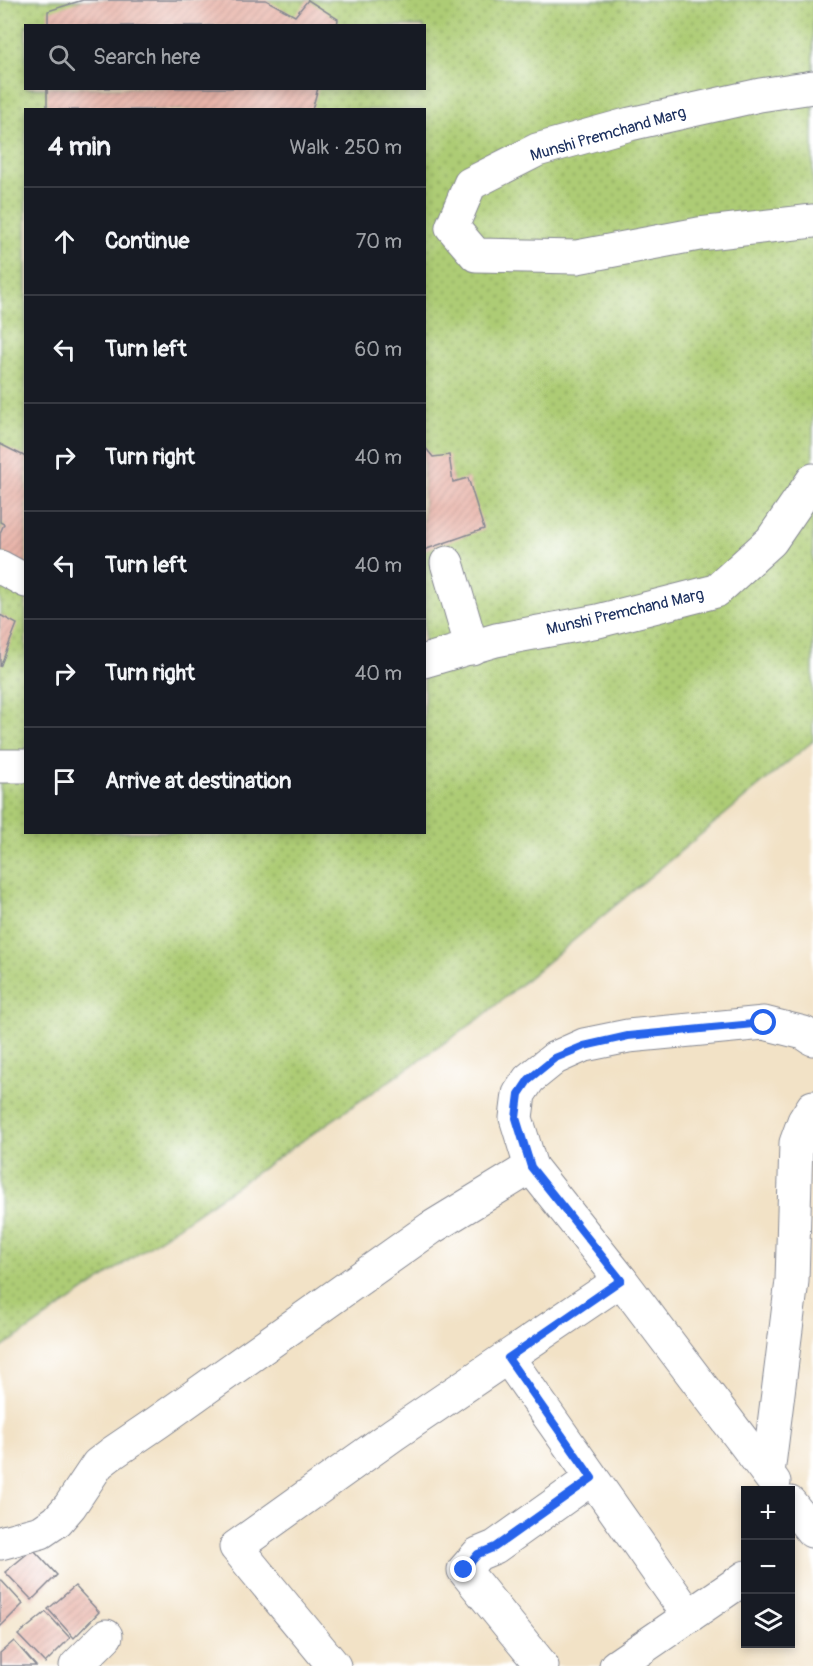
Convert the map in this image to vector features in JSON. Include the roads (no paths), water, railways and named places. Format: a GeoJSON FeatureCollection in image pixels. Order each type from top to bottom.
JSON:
{"type":"FeatureCollection","features":[{"type":"Feature","properties":{"kind":"street","name":"Munshi Premchand Marg"},"geometry":{"type":"LineString","coordinates":[[813,87],[760,95],[641,122],[537,150],[470,184],[452,227],[476,255],[577,257],[699,234],[813,221]]}},
{"type":"Feature","properties":{"kind":"street","name":"Munshi Premchand Marg"},"geometry":{"type":"LineString","coordinates":[[426,661],[496,640],[598,621],[716,591],[771,541],[813,480]]}},
{"type":"Feature","properties":{"kind":"street"},"geometry":{"type":"LineString","coordinates":[[447,562],[472,648]]}},
{"type":"Feature","properties":{"kind":"street"},"geometry":{"type":"LineString","coordinates":[[0,567],[24,580]]}},
{"type":"Feature","properties":{"kind":"street"},"geometry":{"type":"LineString","coordinates":[[0,766],[24,765]]}},
{"type":"Feature","properties":{"kind":"street"},"geometry":{"type":"LineString","coordinates":[[775,1482],[621,1280],[531,1167],[516,1118],[519,1094],[529,1079],[555,1058],[584,1046],[628,1036],[764,1023],[804,1033],[813,1039]]}},
{"type":"Feature","properties":{"kind":"street"},"geometry":{"type":"LineString","coordinates":[[775,1482],[792,1281],[796,1143],[804,1121],[813,1107]]}},
{"type":"Feature","properties":{"kind":"street"},"geometry":{"type":"LineString","coordinates":[[0,1543],[40,1532],[57,1521],[98,1464],[111,1454],[431,1228],[531,1167]]}},
{"type":"Feature","properties":{"kind":"street"},"geometry":{"type":"LineString","coordinates":[[334,1666],[236,1547],[394,1434],[621,1280]]}},
{"type":"Feature","properties":{"kind":"street"},"geometry":{"type":"LineString","coordinates":[[508,1358],[689,1616]]}},
{"type":"Feature","properties":{"kind":"street"},"geometry":{"type":"LineString","coordinates":[[542,1666],[464,1570],[478,1554],[495,1547],[592,1478]]}},
{"type":"Feature","properties":{"kind":"street"},"geometry":{"type":"LineString","coordinates":[[795,1509],[813,1532],[795,1543]]}},
{"type":"Feature","properties":{"kind":"street"},"geometry":{"type":"LineString","coordinates":[[616,1666],[741,1580]]}},
{"type":"Feature","properties":{"kind":"street"},"geometry":{"type":"LineString","coordinates":[[76,1666],[106,1636]]}}]}
